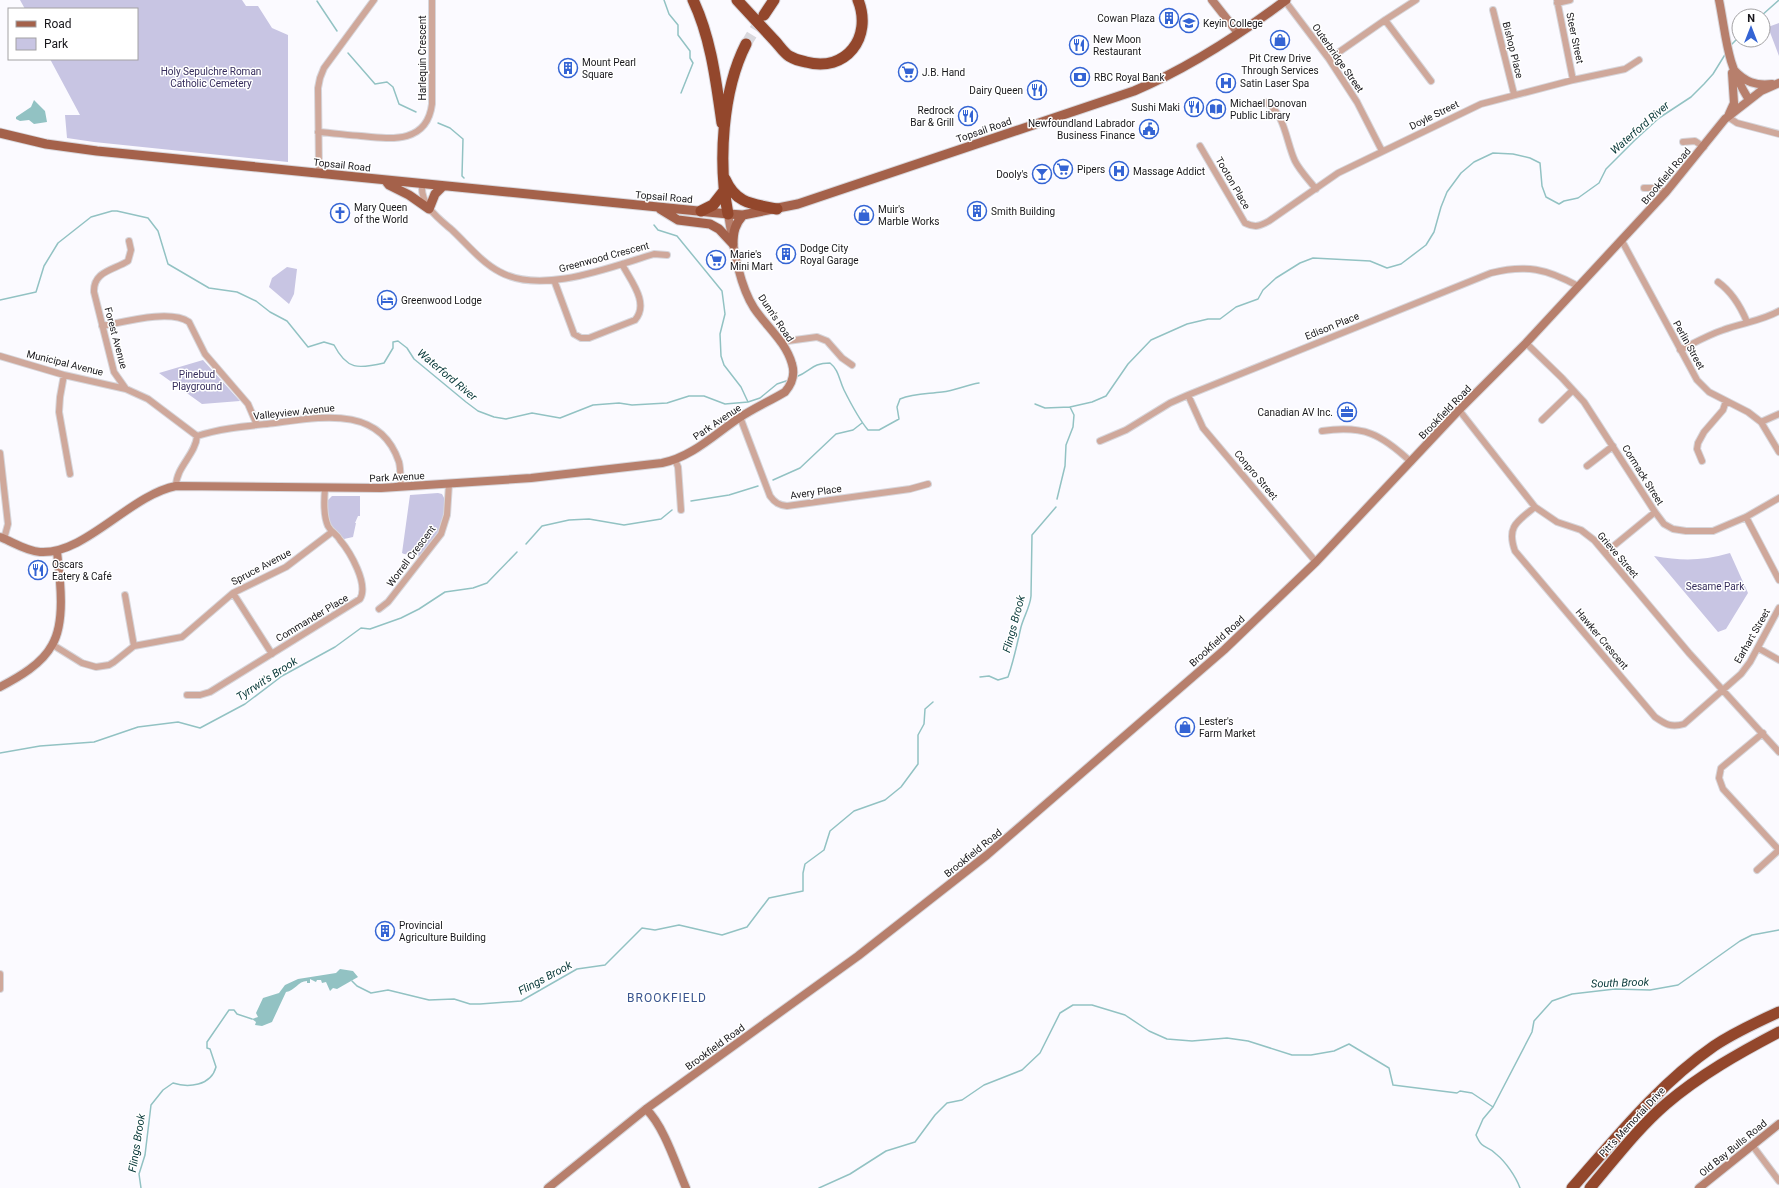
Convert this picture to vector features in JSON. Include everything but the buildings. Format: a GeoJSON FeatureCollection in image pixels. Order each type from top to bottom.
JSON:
{"type":"FeatureCollection","features":[{"type":"Feature","properties":{"kind":"highway"},"geometry":{"type":"LineString","coordinates":[[693,0],[702,22],[710,49],[724,139]]}},
{"type":"Feature","properties":{"kind":"highway"},"geometry":{"type":"LineString","coordinates":[[737,0],[788,56],[800,61],[820,64],[830,63],[846,56],[857,44],[862,28],[862,11],[858,0]]}},
{"type":"Feature","properties":{"kind":"highway"},"geometry":{"type":"LineString","coordinates":[[764,15],[774,0]]}},
{"type":"Feature","properties":{"kind":"highway"},"geometry":{"type":"LineString","coordinates":[[728,214],[723,175],[724,139],[734,72],[746,44]]}},
{"type":"Feature","properties":{"kind":"highway"},"geometry":{"type":"LineString","coordinates":[[723,175],[733,194],[742,200],[777,209]]}},
{"type":"Feature","properties":{"kind":"highway"},"geometry":{"type":"LineString","coordinates":[[701,211],[714,205],[724,191]]}},
{"type":"Feature","properties":{"kind":"highway","name":"Pitt's Memorial Drive"},"geometry":{"type":"LineString","coordinates":[[1572,1188],[1642,1109],[1678,1074],[1714,1046],[1748,1026],[1779,1012]]}},
{"type":"Feature","properties":{"kind":"highway","name":"Pitt's Memorial Drive"},"geometry":{"type":"LineString","coordinates":[[1590,1188],[1632,1139],[1665,1105],[1735,1055],[1779,1032]]}},
{"type":"Feature","properties":{"kind":"main road"},"geometry":{"type":"LineString","coordinates":[[1212,0],[1238,33]]}},
{"type":"Feature","properties":{"kind":"main road","name":"Topsail Road"},"geometry":{"type":"LineString","coordinates":[[0,133],[46,144],[77,148],[422,184],[743,215],[777,209],[857,185],[1134,91],[1187,65],[1238,33],[1285,0]]}},
{"type":"Feature","properties":{"kind":"main road"},"geometry":{"type":"LineString","coordinates":[[1719,0],[1728,55],[1738,82],[1749,100]]}},
{"type":"Feature","properties":{"kind":"main road"},"geometry":{"type":"LineString","coordinates":[[1732,66],[1741,76],[1751,83],[1760,85],[1779,83]]}},
{"type":"Feature","properties":{"kind":"main road"},"geometry":{"type":"LineString","coordinates":[[1727,118],[1734,103],[1732,66]]}},
{"type":"Feature","properties":{"kind":"main road","name":"Brookfield Road"},"geometry":{"type":"LineString","coordinates":[[548,1188],[646,1109],[858,956],[987,856],[1224,650],[1316,562],[1459,410],[1526,343],[1666,192],[1727,118],[1761,91],[1779,83]]}},
{"type":"Feature","properties":{"kind":"main road"},"geometry":{"type":"LineString","coordinates":[[385,180],[389,185],[408,195],[429,209],[435,194],[443,186]]}},
{"type":"Feature","properties":{"kind":"main road"},"geometry":{"type":"LineString","coordinates":[[657,207],[678,220],[710,224],[720,229],[733,244]]}},
{"type":"Feature","properties":{"kind":"main road","name":"Dunn's Road"},"geometry":{"type":"LineString","coordinates":[[728,214],[733,244],[744,286],[754,307],[780,342],[792,362],[794,370],[791,386]]}},
{"type":"Feature","properties":{"kind":"main road"},"geometry":{"type":"LineString","coordinates":[[733,244],[733,231],[743,215]]}},
{"type":"Feature","properties":{"kind":"main road","name":"Park Avenue"},"geometry":{"type":"LineString","coordinates":[[2,538],[33,551],[57,552],[77,542],[158,491],[176,486],[324,489],[401,487],[531,478],[662,463],[675,460],[686,455],[740,417],[786,392],[791,386]]}},
{"type":"Feature","properties":{"kind":"main road"},"geometry":{"type":"LineString","coordinates":[[0,687],[28,670],[40,660],[53,645],[60,615],[60,579],[57,552]]}},
{"type":"Feature","properties":{"kind":"main road"},"geometry":{"type":"LineString","coordinates":[[646,1109],[652,1115],[659,1127],[686,1188]]}},
{"type":"Feature","properties":{"kind":"main road","name":"Old Bay Bulls Road"},"geometry":{"type":"LineString","coordinates":[[1699,1188],[1779,1124]]}},
{"type":"Feature","properties":{"kind":"street"},"geometry":{"type":"LineString","coordinates":[[319,173],[318,88],[321,75],[374,0]]}},
{"type":"Feature","properties":{"kind":"street","name":"Harlequin Crescent"},"geometry":{"type":"LineString","coordinates":[[318,132],[396,139],[413,134],[423,125],[432,104],[432,0]]}},
{"type":"Feature","properties":{"kind":"street","name":"Outerbridge Street"},"geometry":{"type":"LineString","coordinates":[[1285,0],[1329,59],[1357,102],[1382,151]]}},
{"type":"Feature","properties":{"kind":"street"},"geometry":{"type":"LineString","coordinates":[[1329,59],[1416,0]]}},
{"type":"Feature","properties":{"kind":"street"},"geometry":{"type":"LineString","coordinates":[[1557,2],[1570,0]]}},
{"type":"Feature","properties":{"kind":"street","name":"Steer Street"},"geometry":{"type":"LineString","coordinates":[[1557,2],[1573,80]]}},
{"type":"Feature","properties":{"kind":"street","name":"Bishop Place"},"geometry":{"type":"LineString","coordinates":[[1493,10],[1514,94]]}},
{"type":"Feature","properties":{"kind":"street"},"geometry":{"type":"LineString","coordinates":[[1385,20],[1431,81]]}},
{"type":"Feature","properties":{"kind":"street","name":"Doyle Street"},"geometry":{"type":"LineString","coordinates":[[1253,227],[1269,221],[1338,173],[1481,104],[1514,94],[1625,69],[1639,60]]}},
{"type":"Feature","properties":{"kind":"street"},"geometry":{"type":"LineString","coordinates":[[1265,102],[1273,106],[1280,117],[1295,161],[1316,189]]}},
{"type":"Feature","properties":{"kind":"street"},"geometry":{"type":"LineString","coordinates":[[1727,118],[1737,123],[1779,134]]}},
{"type":"Feature","properties":{"kind":"street"},"geometry":{"type":"LineString","coordinates":[[1683,142],[1695,141],[1704,147]]}},
{"type":"Feature","properties":{"kind":"street","name":"Tooton Place"},"geometry":{"type":"LineString","coordinates":[[1200,146],[1245,223],[1253,227]]}},
{"type":"Feature","properties":{"kind":"street","name":"Greenwood Crescent"},"geometry":{"type":"LineString","coordinates":[[422,184],[421,191],[429,209],[488,264],[499,272],[511,277],[525,280],[567,279],[654,254],[667,255]]}},
{"type":"Feature","properties":{"kind":"street"},"geometry":{"type":"LineString","coordinates":[[1644,188],[1656,188],[1666,192]]}},
{"type":"Feature","properties":{"kind":"street","name":"Forest Avenue"},"geometry":{"type":"LineString","coordinates":[[126,389],[114,372],[102,326],[94,286],[96,279],[101,274],[128,261],[131,250],[129,241]]}},
{"type":"Feature","properties":{"kind":"street","name":"Perlin Street"},"geometry":{"type":"LineString","coordinates":[[1622,241],[1697,380],[1710,392],[1748,412],[1762,422],[1779,452]]}},
{"type":"Feature","properties":{"kind":"street"},"geometry":{"type":"LineString","coordinates":[[554,280],[574,334],[581,338],[589,338],[635,320],[640,315],[642,308],[641,301],[622,264]]}},
{"type":"Feature","properties":{"kind":"street","name":"Edison Place"},"geometry":{"type":"LineString","coordinates":[[1100,441],[1126,430],[1170,403],[1188,395],[1491,273],[1519,268],[1541,269],[1560,275],[1578,286]]}},
{"type":"Feature","properties":{"kind":"street"},"geometry":{"type":"LineString","coordinates":[[1718,282],[1735,297],[1747,322]]}},
{"type":"Feature","properties":{"kind":"street"},"geometry":{"type":"LineString","coordinates":[[1680,350],[1716,333],[1747,322],[1768,317],[1779,311]]}},
{"type":"Feature","properties":{"kind":"street"},"geometry":{"type":"LineString","coordinates":[[102,326],[157,317],[184,319],[189,322],[205,354],[248,404],[257,425]]}},
{"type":"Feature","properties":{"kind":"street"},"geometry":{"type":"LineString","coordinates":[[780,342],[817,337],[827,341],[842,358],[852,365]]}},
{"type":"Feature","properties":{"kind":"street","name":"Cormack Street"},"geometry":{"type":"LineString","coordinates":[[1526,343],[1584,402],[1664,524],[1673,529],[1686,531],[1713,531],[1746,517],[1779,498]]}},
{"type":"Feature","properties":{"kind":"street","name":"Municipal Avenue"},"geometry":{"type":"LineString","coordinates":[[0,356],[64,375],[126,389]]}},
{"type":"Feature","properties":{"kind":"street"},"geometry":{"type":"LineString","coordinates":[[64,375],[59,407],[70,474]]}},
{"type":"Feature","properties":{"kind":"street"},"geometry":{"type":"LineString","coordinates":[[126,389],[148,399],[197,436],[195,444],[177,476],[176,486]]}},
{"type":"Feature","properties":{"kind":"street"},"geometry":{"type":"LineString","coordinates":[[1542,420],[1572,390]]}},
{"type":"Feature","properties":{"kind":"street","name":"Conpro Street"},"geometry":{"type":"LineString","coordinates":[[1188,395],[1204,428],[1316,562]]}},
{"type":"Feature","properties":{"kind":"street"},"geometry":{"type":"LineString","coordinates":[[1702,461],[1697,449],[1698,443],[1704,432],[1723,410],[1726,401]]}},
{"type":"Feature","properties":{"kind":"street","name":"Grieve Street"},"geometry":{"type":"LineString","coordinates":[[1459,410],[1535,507],[1557,522],[1580,530],[1594,540],[1689,653],[1779,752]]}},
{"type":"Feature","properties":{"kind":"street"},"geometry":{"type":"LineString","coordinates":[[1762,422],[1779,414]]}},
{"type":"Feature","properties":{"kind":"street","name":"Valleyview Avenue"},"geometry":{"type":"LineString","coordinates":[[197,436],[208,432],[257,425],[330,416],[344,417],[356,420],[377,431],[387,441],[399,463],[401,487]]}},
{"type":"Feature","properties":{"kind":"street","name":"Avery Place"},"geometry":{"type":"LineString","coordinates":[[740,417],[770,496],[774,502],[781,505],[787,506],[910,489],[928,484]]}},
{"type":"Feature","properties":{"kind":"street"},"geometry":{"type":"LineString","coordinates":[[1322,431],[1343,428],[1369,432],[1396,448],[1411,462]]}},
{"type":"Feature","properties":{"kind":"street"},"geometry":{"type":"LineString","coordinates":[[1587,466],[1613,446]]}},
{"type":"Feature","properties":{"kind":"street"},"geometry":{"type":"LineString","coordinates":[[0,453],[8,524],[2,538]]}},
{"type":"Feature","properties":{"kind":"street"},"geometry":{"type":"LineString","coordinates":[[675,460],[678,467],[681,510]]}},
{"type":"Feature","properties":{"kind":"street","name":"Worrell Crescent"},"geometry":{"type":"LineString","coordinates":[[379,609],[388,602],[441,534],[447,515],[449,484]]}},
{"type":"Feature","properties":{"kind":"street","name":"Commander Place"},"geometry":{"type":"LineString","coordinates":[[187,694],[200,695],[210,692],[353,605],[362,597],[364,589],[360,576],[343,543],[332,532],[326,519],[324,489]]}},
{"type":"Feature","properties":{"kind":"street","name":"Hawker Crescent"},"geometry":{"type":"LineString","coordinates":[[1535,507],[1515,523],[1511,540],[1515,550],[1655,717],[1666,725],[1676,727],[1684,724],[1723,689]]}},
{"type":"Feature","properties":{"kind":"street"},"geometry":{"type":"LineString","coordinates":[[1605,553],[1655,512]]}},
{"type":"Feature","properties":{"kind":"street"},"geometry":{"type":"LineString","coordinates":[[1746,517],[1779,580]]}},
{"type":"Feature","properties":{"kind":"street","name":"Spruce Avenue"},"geometry":{"type":"LineString","coordinates":[[53,645],[82,663],[96,667],[109,665],[134,646],[182,637],[233,593],[286,567],[332,532]]}},
{"type":"Feature","properties":{"kind":"street"},"geometry":{"type":"LineString","coordinates":[[233,593],[272,654]]}},
{"type":"Feature","properties":{"kind":"street"},"geometry":{"type":"LineString","coordinates":[[124,595],[134,646]]}},
{"type":"Feature","properties":{"kind":"street","name":"Earhart Street"},"geometry":{"type":"LineString","coordinates":[[1723,689],[1741,674],[1750,662],[1779,608]]}},
{"type":"Feature","properties":{"kind":"street"},"geometry":{"type":"LineString","coordinates":[[1758,648],[1779,660]]}},
{"type":"Feature","properties":{"kind":"street"},"geometry":{"type":"LineString","coordinates":[[1757,870],[1779,850],[1724,789],[1719,778],[1721,768],[1763,733]]}},
{"type":"Feature","properties":{"kind":"street"},"geometry":{"type":"LineString","coordinates":[[0,974],[0,989]]}},
{"type":"Feature","properties":{"kind":"street"},"geometry":{"type":"LineString","coordinates":[[1752,1145],[1779,1181]]}},
{"type":"Feature","properties":{"kind":"green space","name":"Holy Sepulchre Roman Catholic Cemetery"},"geometry":{"type":"Polygon","coordinates":[[[20,0],[242,0],[246,6],[258,6],[272,28],[288,35],[288,162],[67,138],[65,115],[80,115],[51,60],[138,60],[138,8],[24,8],[20,0]]]}},
{"type":"Feature","properties":{"kind":"green space"},"geometry":{"type":"Polygon","coordinates":[[[1779,23],[1779,56],[1771,35],[1771,26],[1779,23]]]}},
{"type":"Feature","properties":{"kind":"green space"},"geometry":{"type":"Polygon","coordinates":[[[287,267],[297,269],[294,294],[289,304],[269,287],[272,278],[287,267]]]}},
{"type":"Feature","properties":{"kind":"green space","name":"Pinebud Playground"},"geometry":{"type":"Polygon","coordinates":[[[203,360],[240,401],[202,404],[159,373],[203,360]]]}},
{"type":"Feature","properties":{"kind":"green space"},"geometry":{"type":"Polygon","coordinates":[[[442,494],[446,510],[445,519],[437,535],[422,556],[402,553],[410,495],[442,494]]]}},
{"type":"Feature","properties":{"kind":"green space"},"geometry":{"type":"Polygon","coordinates":[[[332,496],[360,496],[360,516],[358,516],[355,523],[353,537],[344,539],[334,530],[328,520],[327,501],[332,496]]]}},
{"type":"Feature","properties":{"kind":"green space","name":"Sesame Park"},"geometry":{"type":"Polygon","coordinates":[[[1730,553],[1748,593],[1726,629],[1718,632],[1654,556],[1674,559],[1701,559],[1730,553]]]}},
{"type":"Feature","properties":{"kind":"water"},"geometry":{"type":"Polygon","coordinates":[[[34,100],[45,111],[47,122],[34,124],[29,120],[20,121],[16,119],[16,117],[31,107],[34,100]]]}},
{"type":"Feature","properties":{"kind":"water"},"geometry":{"type":"Polygon","coordinates":[[[340,969],[353,971],[358,977],[337,989],[333,988],[330,991],[326,982],[322,983],[321,980],[317,980],[316,982],[310,979],[310,983],[304,981],[292,990],[286,992],[272,1022],[262,1026],[255,1025],[256,1022],[252,1019],[258,1017],[256,1013],[263,998],[279,993],[285,985],[298,979],[336,973],[340,969]]]}},
{"type":"Feature","properties":{"kind":"waterway"},"geometry":{"type":"LineString","coordinates":[[664,0],[669,14],[678,25],[678,35],[690,51],[690,58],[693,63],[681,93]]}},
{"type":"Feature","properties":{"kind":"waterway","name":"Waterford River"},"geometry":{"type":"LineString","coordinates":[[1770,8],[1779,0]]}},
{"type":"Feature","properties":{"kind":"waterway"},"geometry":{"type":"LineString","coordinates":[[317,1],[337,31]]}},
{"type":"Feature","properties":{"kind":"waterway"},"geometry":{"type":"LineString","coordinates":[[348,53],[375,84],[387,82],[393,87],[399,104],[416,112]]}},
{"type":"Feature","properties":{"kind":"waterway","name":"Waterford River"},"geometry":{"type":"LineString","coordinates":[[1035,404],[1045,408],[1070,407],[1092,402],[1106,396],[1128,364],[1151,340],[1187,324],[1208,319],[1220,319],[1236,307],[1258,299],[1263,290],[1276,278],[1300,263],[1313,258],[1370,261],[1387,268],[1401,264],[1426,245],[1434,232],[1447,192],[1461,173],[1474,162],[1493,153],[1513,154],[1530,158],[1540,163],[1542,186],[1546,197],[1559,204],[1564,201],[1578,198],[1599,183],[1606,169],[1659,118],[1691,97],[1713,74],[1726,53]]}},
{"type":"Feature","properties":{"kind":"waterway"},"geometry":{"type":"LineString","coordinates":[[438,123],[450,128],[463,139],[462,176],[464,178]]}},
{"type":"Feature","properties":{"kind":"waterway","name":"Waterford River"},"geometry":{"type":"LineString","coordinates":[[0,300],[36,292],[44,266],[58,243],[91,217],[117,211],[148,218],[158,231],[168,264],[209,288],[237,292],[256,301],[270,312],[287,321],[308,347],[324,342],[334,345],[344,359],[354,366],[360,367],[384,363],[393,348],[393,342],[398,341],[407,348],[414,359],[466,402],[478,411],[494,417],[506,419],[532,413],[560,418],[593,405],[619,403],[632,405],[667,403],[689,396],[704,396],[725,404],[748,402],[760,398],[777,384],[789,380]]}},
{"type":"Feature","properties":{"kind":"waterway"},"geometry":{"type":"LineString","coordinates":[[654,225],[658,230],[677,236],[722,291],[725,314],[720,334],[721,356],[724,365],[741,387],[748,402]]}},
{"type":"Feature","properties":{"kind":"waterway","name":"Waterford River"},"geometry":{"type":"LineString","coordinates":[[796,377],[819,364],[830,363],[837,372],[855,411],[868,430],[879,430],[899,419],[897,407],[900,399],[915,395],[947,391],[979,383]]}},
{"type":"Feature","properties":{"kind":"waterway","name":"Flings Brook"},"geometry":{"type":"LineString","coordinates":[[1057,499],[1065,466],[1066,445],[1073,427],[1074,415],[1070,407]]}},
{"type":"Feature","properties":{"kind":"waterway","name":"Tyrrwit's Brook"},"geometry":{"type":"LineString","coordinates":[[773,480],[800,468],[836,434],[853,430],[862,423]]}},
{"type":"Feature","properties":{"kind":"waterway","name":"Tyrrwit's Brook"},"geometry":{"type":"LineString","coordinates":[[691,501],[729,495],[758,486]]}},
{"type":"Feature","properties":{"kind":"waterway","name":"Flings Brook"},"geometry":{"type":"LineString","coordinates":[[980,677],[989,676],[998,680],[1008,677],[1031,596],[1032,535],[1056,507]]}},
{"type":"Feature","properties":{"kind":"waterway","name":"Tyrrwit's Brook"},"geometry":{"type":"LineString","coordinates":[[526,544],[542,526],[569,520],[589,519],[624,525],[661,519],[672,510]]}},
{"type":"Feature","properties":{"kind":"waterway","name":"Tyrrwit's Brook"},"geometry":{"type":"LineString","coordinates":[[0,753],[40,746],[94,742],[138,727],[178,722],[200,728],[245,704],[282,676],[335,647],[361,628],[370,629],[401,618],[419,609],[445,592],[473,588],[487,583],[517,552]]}},
{"type":"Feature","properties":{"kind":"waterway","name":"Flings Brook"},"geometry":{"type":"LineString","coordinates":[[352,981],[357,986],[371,993],[388,990],[429,1000],[454,999],[470,1004],[521,1001],[577,969],[605,965],[642,928],[655,930],[679,925],[722,935],[747,927],[769,898],[803,891],[803,873],[805,864],[824,850],[830,831],[854,811],[885,800],[901,787],[918,764],[918,735],[924,724],[925,709],[933,702]]}},
{"type":"Feature","properties":{"kind":"waterway","name":"South Brook"},"geometry":{"type":"LineString","coordinates":[[1520,1188],[1507,1165],[1493,1151],[1483,1145],[1478,1140],[1476,1135],[1483,1119],[1493,1107],[1532,1032],[1534,1021],[1552,1001],[1572,994],[1615,989],[1650,990],[1678,985],[1740,941],[1752,935],[1779,930]]}},
{"type":"Feature","properties":{"kind":"waterway"},"geometry":{"type":"LineString","coordinates":[[819,1188],[850,1174],[886,1151],[915,1142],[935,1115],[947,1103],[962,1100],[984,1085],[1022,1070],[1040,1053],[1060,1013],[1073,1005],[1092,1005],[1125,1015],[1149,1031],[1167,1039],[1192,1041],[1227,1038],[1248,1041],[1292,1055],[1311,1055],[1334,1051],[1349,1044],[1389,1068],[1393,1085],[1457,1093],[1460,1091],[1472,1093],[1493,1107]]}},
{"type":"Feature","properties":{"kind":"waterway","name":"Flings Brook"},"geometry":{"type":"LineString","coordinates":[[141,1188],[139,1174],[145,1155],[151,1105],[163,1090],[173,1083],[179,1085],[192,1085],[204,1082],[209,1078],[216,1067],[210,1049],[207,1048],[207,1042],[229,1010],[234,1010],[237,1014],[252,1019]]}},
{"type":"Feature","properties":{"kind":"tunnel"},"geometry":{"type":"LineString","coordinates":[[746,44],[763,16]]}},
{"type":"Feature","properties":{"kind":"place","name":"Cowan Plaza"},"geometry":{"type":"Point","coordinates":[1169,18]}},
{"type":"Feature","properties":{"kind":"place","name":"Keyin College"},"geometry":{"type":"Point","coordinates":[1189,23]}},
{"type":"Feature","properties":{"kind":"place","name":"Pit Crew Drive Through Services"},"geometry":{"type":"Point","coordinates":[1280,40]}},
{"type":"Feature","properties":{"kind":"place","name":"New Moon Restaurant"},"geometry":{"type":"Point","coordinates":[1079,45]}},
{"type":"Feature","properties":{"kind":"place","name":"Mount Pearl Square"},"geometry":{"type":"Point","coordinates":[568,68]}},
{"type":"Feature","properties":{"kind":"place","name":"J.B. Hand"},"geometry":{"type":"Point","coordinates":[908,72]}},
{"type":"Feature","properties":{"kind":"place","name":"RBC Royal Bank"},"geometry":{"type":"Point","coordinates":[1080,77]}},
{"type":"Feature","properties":{"kind":"place","name":"Satin Laser Spa"},"geometry":{"type":"Point","coordinates":[1226,83]}},
{"type":"Feature","properties":{"kind":"place","name":"Dairy Queen"},"geometry":{"type":"Point","coordinates":[1037,90]}},
{"type":"Feature","properties":{"kind":"place","name":"Sushi Maki"},"geometry":{"type":"Point","coordinates":[1194,107]}},
{"type":"Feature","properties":{"kind":"place","name":"Michael Donovan Public Library"},"geometry":{"type":"Point","coordinates":[1216,109]}},
{"type":"Feature","properties":{"kind":"place","name":"Redrock Bar & Grill"},"geometry":{"type":"Point","coordinates":[968,116]}},
{"type":"Feature","properties":{"kind":"place","name":"Newfoundland Labrador Business Finance"},"geometry":{"type":"Point","coordinates":[1149,129]}},
{"type":"Feature","properties":{"kind":"place","name":"Pipers"},"geometry":{"type":"Point","coordinates":[1063,169]}},
{"type":"Feature","properties":{"kind":"place","name":"Massage Addict"},"geometry":{"type":"Point","coordinates":[1119,171]}},
{"type":"Feature","properties":{"kind":"place","name":"Dooly's"},"geometry":{"type":"Point","coordinates":[1042,174]}},
{"type":"Feature","properties":{"kind":"place","name":"Smith Building"},"geometry":{"type":"Point","coordinates":[977,211]}},
{"type":"Feature","properties":{"kind":"place","name":"Mary Queen of the World"},"geometry":{"type":"Point","coordinates":[340,213]}},
{"type":"Feature","properties":{"kind":"place","name":"Muir's Marble Works"},"geometry":{"type":"Point","coordinates":[864,215]}},
{"type":"Feature","properties":{"kind":"place","name":"Dodge City Royal Garage"},"geometry":{"type":"Point","coordinates":[786,254]}},
{"type":"Feature","properties":{"kind":"place","name":"Marie's Mini Mart"},"geometry":{"type":"Point","coordinates":[716,260]}},
{"type":"Feature","properties":{"kind":"place","name":"Greenwood Lodge"},"geometry":{"type":"Point","coordinates":[387,300]}},
{"type":"Feature","properties":{"kind":"place","name":"Canadian AV Inc."},"geometry":{"type":"Point","coordinates":[1347,412]}},
{"type":"Feature","properties":{"kind":"place","name":"Oscars Eatery & Café"},"geometry":{"type":"Point","coordinates":[38,570]}},
{"type":"Feature","properties":{"kind":"place","name":"Lester's Farm Market"},"geometry":{"type":"Point","coordinates":[1185,727]}},
{"type":"Feature","properties":{"kind":"place","name":"Provincial Agriculture Building"},"geometry":{"type":"Point","coordinates":[385,931]}},
{"type":"Feature","properties":{"kind":"district","name":"BROOKFIELD"},"geometry":{"type":"Point","coordinates":[667,998]}}]}
